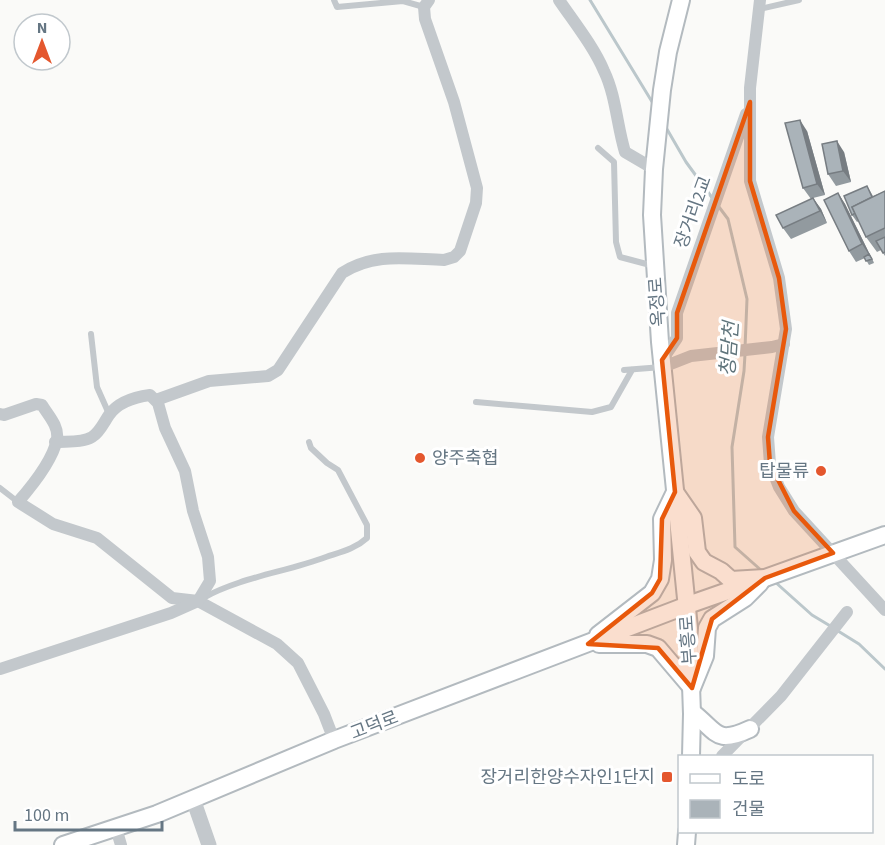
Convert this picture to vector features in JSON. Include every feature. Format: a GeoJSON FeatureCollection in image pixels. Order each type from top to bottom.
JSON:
{"type":"FeatureCollection","features":[{"type":"Feature","properties":{"kind":"main road","name":"옥정로"},"geometry":{"type":"LineString","coordinates":[[681,0],[663,80],[652,215],[662,364],[686,606]]}},
{"type":"Feature","properties":{"kind":"main road"},"geometry":{"type":"LineString","coordinates":[[588,644],[656,588],[663,560],[662,519],[675,492],[693,518],[697,552],[704,562],[721,571],[731,580],[765,578]]}},
{"type":"Feature","properties":{"kind":"main road"},"geometry":{"type":"LineString","coordinates":[[833,553],[885,535]]}},
{"type":"Feature","properties":{"kind":"main road","name":"부흥로"},"geometry":{"type":"LineString","coordinates":[[691,755],[692,688],[686,606],[833,553]]}},
{"type":"Feature","properties":{"kind":"main road"},"geometry":{"type":"LineString","coordinates":[[588,644],[647,644],[658,648],[692,688],[705,656],[707,628],[712,620],[745,598],[765,578]]}},
{"type":"Feature","properties":{"kind":"main road","name":"고덕로"},"geometry":{"type":"LineString","coordinates":[[63,845],[193,799],[334,740],[686,606]]}},
{"type":"Feature","properties":{"kind":"main road"},"geometry":{"type":"LineString","coordinates":[[692,711],[718,736],[733,737],[750,729]]}},
{"type":"Feature","properties":{"kind":"street"},"geometry":{"type":"LineString","coordinates":[[559,0],[604,69],[609,83],[618,132],[625,152],[655,163]]}},
{"type":"Feature","properties":{"kind":"street"},"geometry":{"type":"LineString","coordinates":[[156,400],[209,381],[268,376],[278,370],[342,273],[356,264],[370,259],[444,260],[460,251],[477,202],[477,188],[454,102],[425,19],[427,4]]}},
{"type":"Feature","properties":{"kind":"street"},"geometry":{"type":"LineString","coordinates":[[760,5],[750,102],[750,182],[779,278],[786,329],[778,346],[768,437],[770,464],[779,487],[794,511],[885,610]]}},
{"type":"Feature","properties":{"kind":"street","name":"장거리2교"},"geometry":{"type":"LineString","coordinates":[[662,364],[677,339],[676,313],[750,102]]}},
{"type":"Feature","properties":{"kind":"street"},"geometry":{"type":"LineString","coordinates":[[662,364],[691,356],[778,346]]}},
{"type":"Feature","properties":{"kind":"street"},"geometry":{"type":"LineString","coordinates":[[0,669],[171,614],[198,601],[210,581],[208,558],[193,511],[185,471],[165,428],[156,400],[150,395],[124,401],[109,414],[93,436],[84,440],[55,442]]}},
{"type":"Feature","properties":{"kind":"street"},"geometry":{"type":"LineString","coordinates":[[0,414],[4,415],[36,404],[42,405],[54,422],[57,437],[55,442],[37,480],[18,502],[53,524],[97,538],[172,598],[198,601],[277,644],[298,663],[324,714],[334,740]]}},
{"type":"Feature","properties":{"kind":"street"},"geometry":{"type":"LineString","coordinates":[[723,755],[781,696],[847,612]]}},
{"type":"Feature","properties":{"kind":"street"},"geometry":{"type":"LineString","coordinates":[[193,799],[209,845]]}},
{"type":"Feature","properties":{"kind":"street"},"geometry":{"type":"LineString","coordinates":[[116,828],[121,845]]}},
{"type":"Feature","properties":{"kind":"lane"},"geometry":{"type":"LineString","coordinates":[[334,0],[337,7],[403,1],[427,4]]}},
{"type":"Feature","properties":{"kind":"lane"},"geometry":{"type":"LineString","coordinates":[[760,5],[799,0]]}},
{"type":"Feature","properties":{"kind":"lane"},"geometry":{"type":"LineString","coordinates":[[598,148],[614,162],[616,242],[620,257],[654,266]]}},
{"type":"Feature","properties":{"kind":"lane"},"geometry":{"type":"LineString","coordinates":[[91,334],[97,387],[109,414]]}},
{"type":"Feature","properties":{"kind":"lane"},"geometry":{"type":"LineString","coordinates":[[624,370],[662,364]]}},
{"type":"Feature","properties":{"kind":"lane"},"geometry":{"type":"LineString","coordinates":[[476,402],[592,412],[611,407],[632,370]]}},
{"type":"Feature","properties":{"kind":"lane"},"geometry":{"type":"LineString","coordinates":[[198,601],[221,588],[302,566],[358,546],[367,538],[367,525],[338,470],[311,448],[309,442]]}},
{"type":"Feature","properties":{"kind":"lane"},"geometry":{"type":"LineString","coordinates":[[0,488],[18,502]]}},
{"type":"Feature","properties":{"kind":"highlighted area"},"geometry":{"type":"Polygon","coordinates":[[[750,102],[750,181],[779,278],[786,329],[768,437],[770,464],[794,511],[833,553],[765,578],[712,619],[692,688],[658,648],[588,644],[652,593],[660,579],[662,519],[675,492],[662,360],[677,338],[677,313],[750,102]]]}},
{"type":"Feature","properties":{"kind":"building"},"geometry":{"type":"Polygon","coordinates":[[[800,120],[817,184],[803,188],[785,123],[800,120]]]}},
{"type":"Feature","properties":{"kind":"building"},"geometry":{"type":"Polygon","coordinates":[[[837,141],[843,171],[828,174],[822,144],[837,141]]]}},
{"type":"Feature","properties":{"kind":"building"},"geometry":{"type":"Polygon","coordinates":[[[867,186],[872,197],[852,207],[855,213],[852,215],[844,196],[867,186]]]}},
{"type":"Feature","properties":{"kind":"building"},"geometry":{"type":"Polygon","coordinates":[[[885,191],[885,228],[866,237],[852,207],[885,191]]]}},
{"type":"Feature","properties":{"kind":"building"},"geometry":{"type":"Polygon","coordinates":[[[838,193],[862,244],[849,251],[824,200],[838,193]]]}},
{"type":"Feature","properties":{"kind":"building"},"geometry":{"type":"Polygon","coordinates":[[[813,198],[820,211],[783,228],[776,215],[813,198]]]}},
{"type":"Feature","properties":{"kind":"building"},"geometry":{"type":"Polygon","coordinates":[[[885,237],[885,252],[883,253],[876,241],[885,237]]]}},
{"type":"Feature","properties":{"kind":"building"},"geometry":{"type":"Polygon","coordinates":[[[869,254],[872,259],[866,261],[864,257],[869,254]]]}},
{"type":"Feature","properties":{"kind":"waterway","name":"청담천"},"geometry":{"type":"LineString","coordinates":[[590,0],[654,105]]}},
{"type":"Feature","properties":{"kind":"waterway","name":"청담천"},"geometry":{"type":"LineString","coordinates":[[664,124],[686,162],[713,199]]}},
{"type":"Feature","properties":{"kind":"waterway","name":"청담천"},"geometry":{"type":"LineString","coordinates":[[719,207],[728,219],[747,299],[745,348]]}},
{"type":"Feature","properties":{"kind":"waterway","name":"청담천"},"geometry":{"type":"LineString","coordinates":[[745,354],[732,447],[735,547],[762,571]]}},
{"type":"Feature","properties":{"kind":"waterway","name":"청담천"},"geometry":{"type":"LineString","coordinates":[[774,581],[812,615],[832,627]]}},
{"type":"Feature","properties":{"kind":"waterway","name":"청담천"},"geometry":{"type":"LineString","coordinates":[[838,631],[859,644],[885,669]]}},
{"type":"Feature","properties":{"kind":"place","name":"양주축협"},"geometry":{"type":"Point","coordinates":[420,458]}},
{"type":"Feature","properties":{"kind":"place","name":"탑물류"},"geometry":{"type":"Point","coordinates":[821,471]}},
{"type":"Feature","properties":{"kind":"place","name":"장거리한양수자인1단지"},"geometry":{"type":"Point","coordinates":[667,777]}}]}
